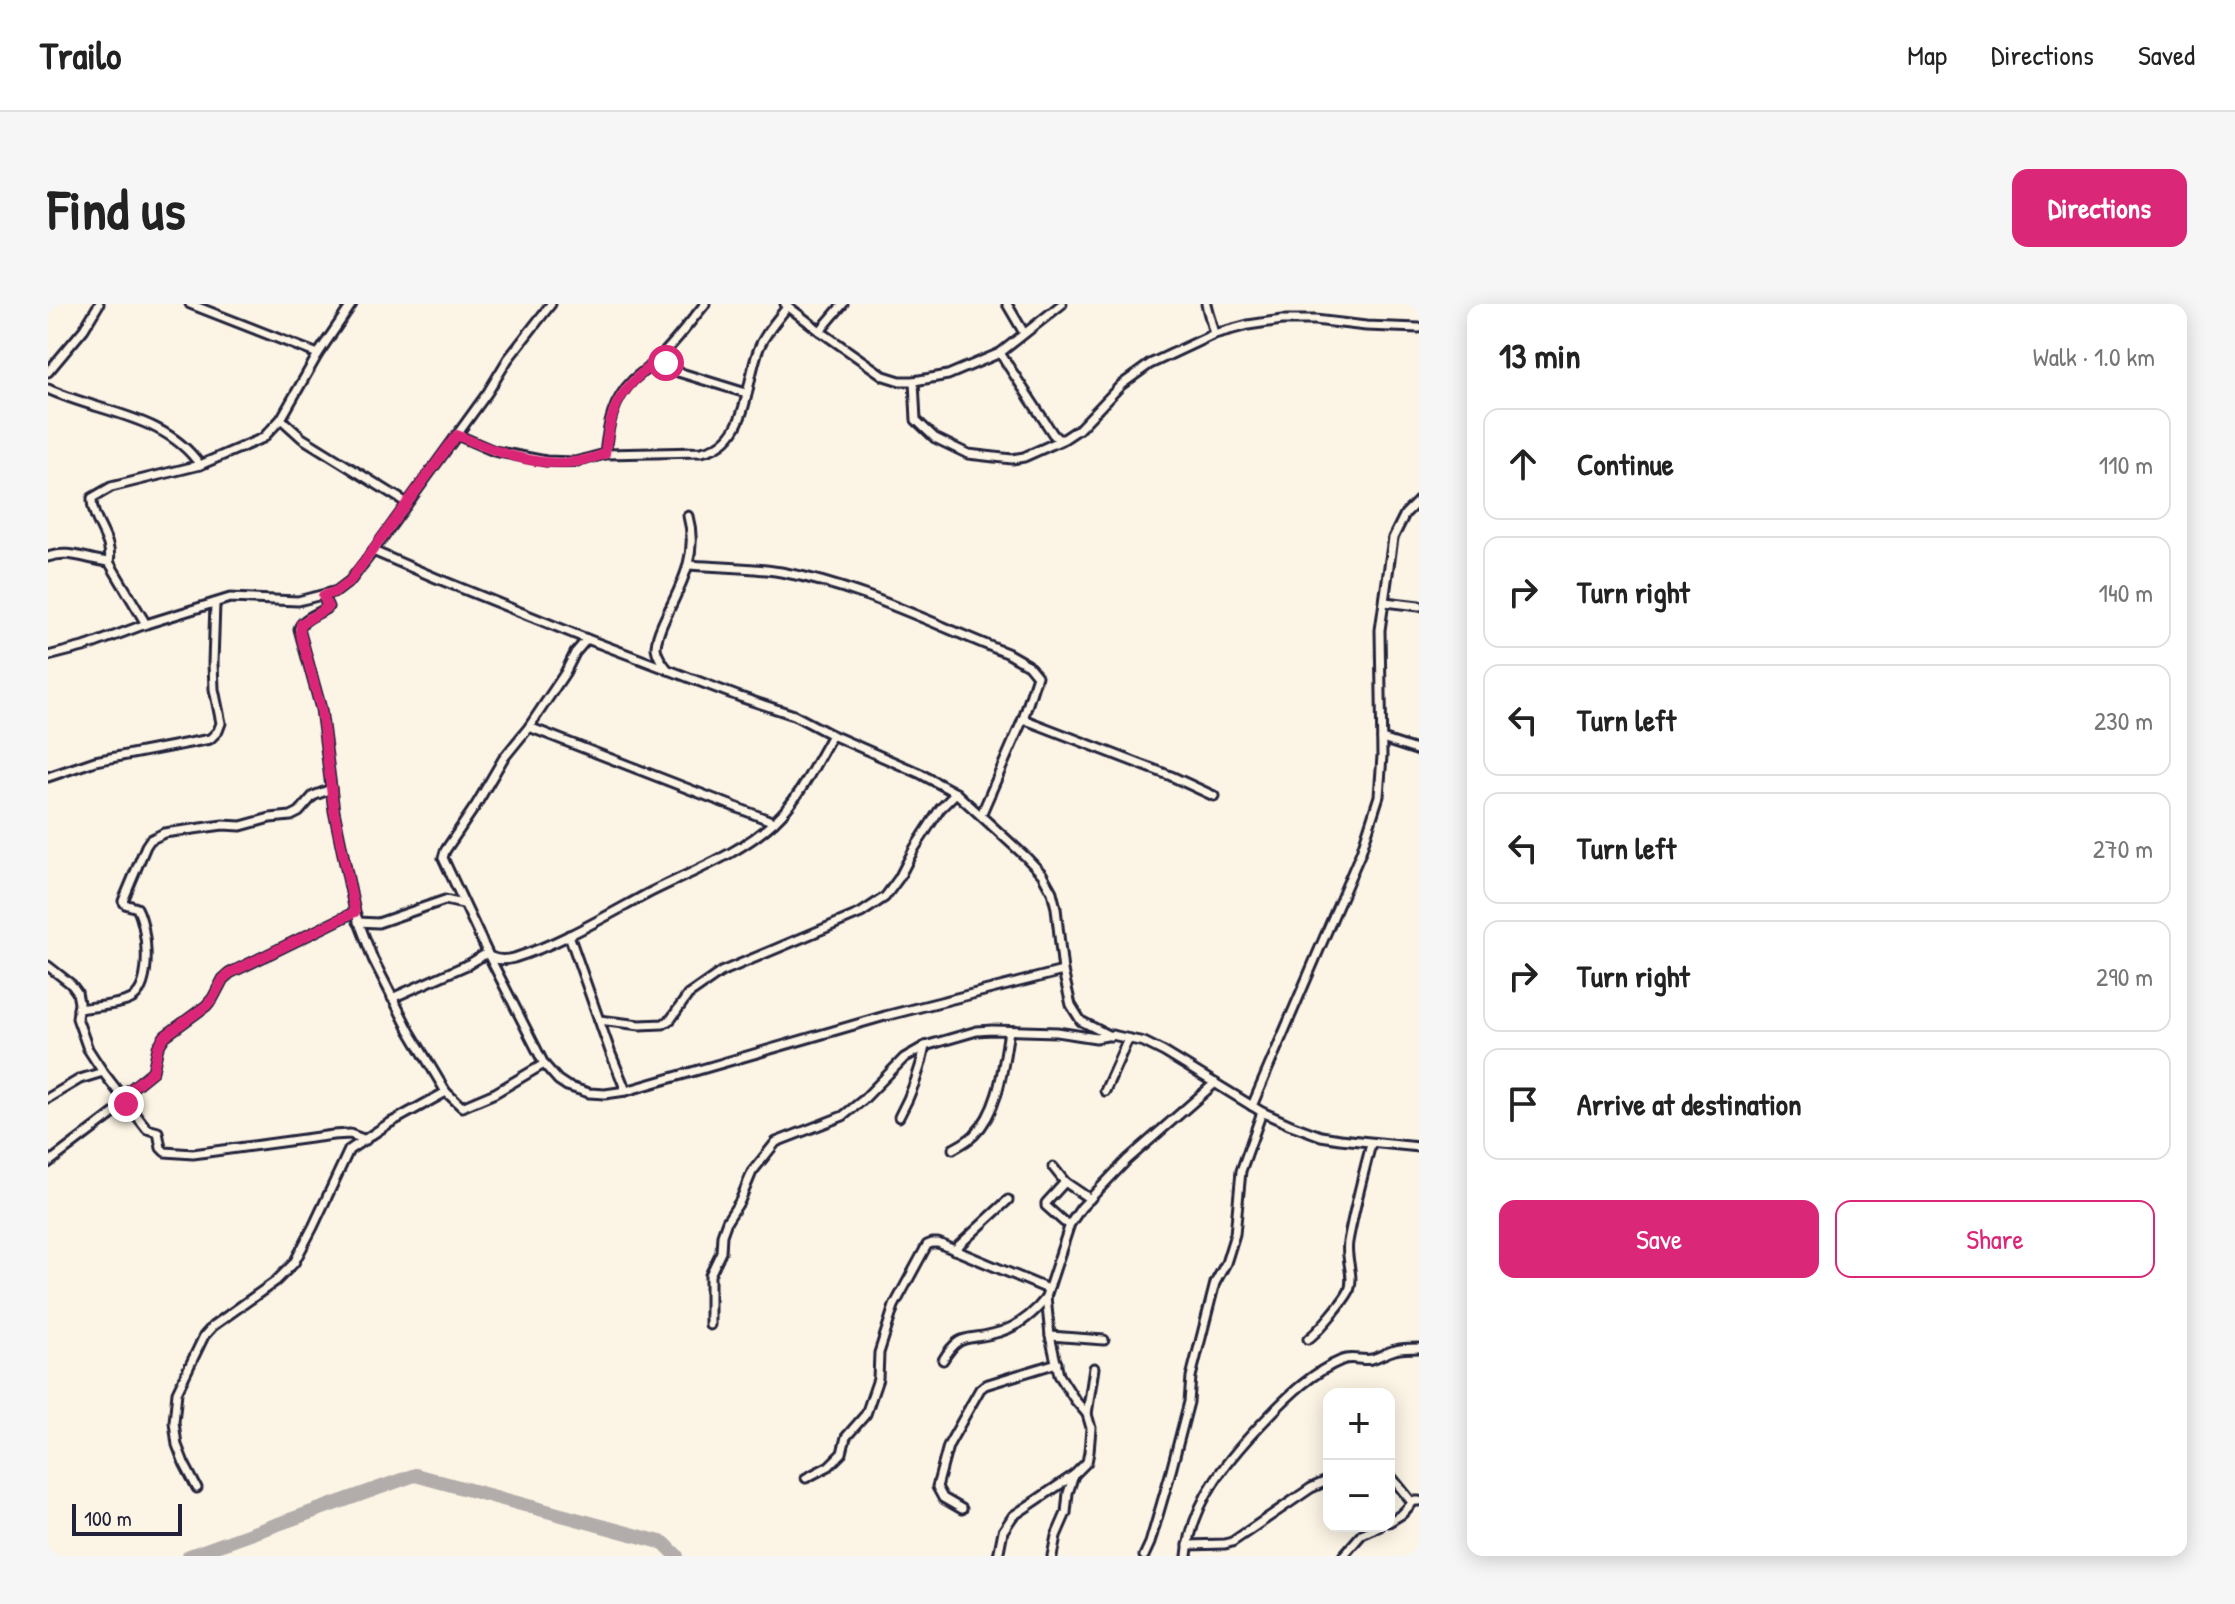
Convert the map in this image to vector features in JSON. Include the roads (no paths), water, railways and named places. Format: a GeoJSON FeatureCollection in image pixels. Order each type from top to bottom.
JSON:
{"type":"FeatureCollection","features":[{"type":"Feature","properties":{"kind":"street"},"geometry":{"type":"LineString","coordinates":[[48,372],[84,329],[99,304]]}},
{"type":"Feature","properties":{"kind":"street"},"geometry":{"type":"LineString","coordinates":[[190,304],[318,354]]}},
{"type":"Feature","properties":{"kind":"street"},"geometry":{"type":"LineString","coordinates":[[146,624],[109,562],[110,549],[94,514],[92,498],[106,489],[200,465],[258,440],[281,419],[318,354],[352,304]]}},
{"type":"Feature","properties":{"kind":"street"},"geometry":{"type":"LineString","coordinates":[[48,656],[230,598],[298,601],[337,591],[350,581],[373,551],[488,392],[508,359],[551,304]]}},
{"type":"Feature","properties":{"kind":"street"},"geometry":{"type":"LineString","coordinates":[[605,454],[615,406],[632,381],[660,357],[705,304]]}},
{"type":"Feature","properties":{"kind":"street"},"geometry":{"type":"LineString","coordinates":[[820,331],[843,304]]}},
{"type":"Feature","properties":{"kind":"street"},"geometry":{"type":"LineString","coordinates":[[1007,304],[1024,333]]}},
{"type":"Feature","properties":{"kind":"street"},"geometry":{"type":"LineString","coordinates":[[457,435],[494,451],[546,461],[575,462],[605,454],[701,452],[725,442],[737,428],[759,347],[787,305],[884,376],[914,381],[948,375],[1000,353],[1062,304]]}},
{"type":"Feature","properties":{"kind":"street"},"geometry":{"type":"LineString","coordinates":[[1206,304],[1214,334]]}},
{"type":"Feature","properties":{"kind":"street"},"geometry":{"type":"LineString","coordinates":[[914,381],[916,420],[935,438],[961,452],[1012,459],[1024,457],[1064,439],[1079,429],[1121,385],[1150,364],[1214,334],[1282,320],[1419,328]]}},
{"type":"Feature","properties":{"kind":"street"},"geometry":{"type":"LineString","coordinates":[[1000,353],[1053,434],[1058,439],[1064,439]]}},
{"type":"Feature","properties":{"kind":"street"},"geometry":{"type":"LineString","coordinates":[[660,357],[678,372],[746,393]]}},
{"type":"Feature","properties":{"kind":"street"},"geometry":{"type":"LineString","coordinates":[[48,389],[156,427],[190,452],[200,465]]}},
{"type":"Feature","properties":{"kind":"street"},"geometry":{"type":"LineString","coordinates":[[281,419],[302,438],[407,503]]}},
{"type":"Feature","properties":{"kind":"street"},"geometry":{"type":"LineString","coordinates":[[1252,1106],[1361,852],[1379,796],[1382,739],[1379,638],[1393,538],[1405,514],[1419,500]]}},
{"type":"Feature","properties":{"kind":"street"},"geometry":{"type":"LineString","coordinates":[[668,670],[658,656],[656,645],[688,565],[693,539],[688,516]]}},
{"type":"Feature","properties":{"kind":"street"},"geometry":{"type":"LineString","coordinates":[[373,551],[587,639],[789,713],[956,793],[1042,874],[1052,892],[1071,1005],[1077,1017],[1088,1026],[1110,1036],[1144,1042],[1262,1112],[1321,1136],[1419,1147]]}},
{"type":"Feature","properties":{"kind":"street"},"geometry":{"type":"LineString","coordinates":[[48,557],[69,553],[92,561],[109,562]]}},
{"type":"Feature","properties":{"kind":"street"},"geometry":{"type":"LineString","coordinates":[[688,565],[757,568],[865,594],[1024,661],[1037,676],[1023,719],[981,815]]}},
{"type":"Feature","properties":{"kind":"street"},"geometry":{"type":"LineString","coordinates":[[323,596],[328,607],[303,621],[299,629],[321,709],[331,789],[355,912],[373,959],[446,1092],[462,1107],[495,1093],[544,1064]]}},
{"type":"Feature","properties":{"kind":"street"},"geometry":{"type":"LineString","coordinates":[[1385,602],[1419,606]]}},
{"type":"Feature","properties":{"kind":"street"},"geometry":{"type":"LineString","coordinates":[[48,777],[95,761],[213,736],[221,723],[214,689],[215,603]]}},
{"type":"Feature","properties":{"kind":"street"},"geometry":{"type":"LineString","coordinates":[[587,639],[529,727],[503,759],[445,851],[444,862],[544,1064],[558,1080],[589,1093],[626,1091],[857,1024],[1063,971]]}},
{"type":"Feature","properties":{"kind":"street"},"geometry":{"type":"LineString","coordinates":[[1023,719],[1171,776],[1214,796]]}},
{"type":"Feature","properties":{"kind":"street"},"geometry":{"type":"LineString","coordinates":[[529,727],[774,822]]}},
{"type":"Feature","properties":{"kind":"street"},"geometry":{"type":"LineString","coordinates":[[392,998],[488,955],[499,960],[515,958],[569,935],[755,838],[774,822],[800,790],[832,735]]}},
{"type":"Feature","properties":{"kind":"street"},"geometry":{"type":"LineString","coordinates":[[1382,739],[1419,751]]}},
{"type":"Feature","properties":{"kind":"street"},"geometry":{"type":"LineString","coordinates":[[78,1009],[128,1000],[137,993],[144,980],[147,966],[141,918],[137,908],[123,901],[150,840],[164,833],[223,825],[241,826],[291,816],[299,812],[313,796],[331,789]]}},
{"type":"Feature","properties":{"kind":"street"},"geometry":{"type":"LineString","coordinates":[[599,1020],[640,1025],[663,1024],[671,1019],[688,995],[721,972],[861,913],[885,897],[940,809],[956,793]]}},
{"type":"Feature","properties":{"kind":"street"},"geometry":{"type":"LineString","coordinates":[[358,922],[378,923],[445,900],[464,905]]}},
{"type":"Feature","properties":{"kind":"street"},"geometry":{"type":"LineString","coordinates":[[48,1163],[124,1100],[153,1071],[158,1047],[165,1036],[206,1006],[230,973],[355,912]]}},
{"type":"Feature","properties":{"kind":"street"},"geometry":{"type":"LineString","coordinates":[[569,935],[626,1091]]}},
{"type":"Feature","properties":{"kind":"street"},"geometry":{"type":"LineString","coordinates":[[48,966],[75,989],[78,1023],[88,1049],[147,1130],[157,1131],[161,1148],[166,1152],[193,1154],[333,1135],[350,1134],[366,1140]]}},
{"type":"Feature","properties":{"kind":"street"},"geometry":{"type":"LineString","coordinates":[[710,1325],[710,1275],[721,1252],[727,1221],[740,1201],[750,1174],[776,1142],[843,1116],[904,1058],[925,1046],[977,1031],[1057,1032],[1096,1038],[1110,1036]]}},
{"type":"Feature","properties":{"kind":"street"},"geometry":{"type":"LineString","coordinates":[[953,1149],[969,1139],[983,1124],[998,1088],[1009,1031]]}},
{"type":"Feature","properties":{"kind":"street"},"geometry":{"type":"LineString","coordinates":[[1105,1091],[1128,1039]]}},
{"type":"Feature","properties":{"kind":"street"},"geometry":{"type":"LineString","coordinates":[[899,1117],[917,1081],[925,1046]]}},
{"type":"Feature","properties":{"kind":"street"},"geometry":{"type":"LineString","coordinates":[[48,1098],[80,1079],[103,1072]]}},
{"type":"Feature","properties":{"kind":"street"},"geometry":{"type":"LineString","coordinates":[[943,1360],[950,1348],[960,1340],[993,1334],[1025,1320],[1047,1293],[1070,1224],[1081,1208],[1127,1160],[1215,1083]]}},
{"type":"Feature","properties":{"kind":"street"},"geometry":{"type":"LineString","coordinates":[[197,1488],[177,1445],[174,1422],[177,1392],[198,1346],[213,1326],[276,1281],[294,1263],[349,1150],[446,1092]]}},
{"type":"Feature","properties":{"kind":"street"},"geometry":{"type":"LineString","coordinates":[[1144,1556],[1175,1457],[1215,1283],[1226,1263],[1236,1228],[1241,1171],[1262,1112]]}},
{"type":"Feature","properties":{"kind":"street"},"geometry":{"type":"LineString","coordinates":[[1308,1339],[1332,1311],[1342,1305],[1350,1289],[1347,1246],[1371,1144]]}},
{"type":"Feature","properties":{"kind":"street"},"geometry":{"type":"LineString","coordinates":[[1053,1167],[1065,1182],[1090,1199]]}},
{"type":"Feature","properties":{"kind":"street"},"geometry":{"type":"LineString","coordinates":[[1065,1182],[1046,1206],[1070,1224]]}},
{"type":"Feature","properties":{"kind":"street"},"geometry":{"type":"LineString","coordinates":[[954,1250],[1008,1200]]}},
{"type":"Feature","properties":{"kind":"street"},"geometry":{"type":"LineString","coordinates":[[806,1478],[829,1466],[842,1453],[846,1437],[866,1414],[878,1379],[879,1353],[894,1306],[927,1245],[938,1243],[1047,1293]]}},
{"type":"Feature","properties":{"kind":"street"},"geometry":{"type":"LineString","coordinates":[[998,1556],[1003,1531],[1013,1516],[1074,1475],[1087,1462],[1089,1452],[1091,1428],[1087,1414],[1062,1382],[1050,1336],[1047,1293]]}},
{"type":"Feature","properties":{"kind":"street"},"geometry":{"type":"LineString","coordinates":[[1050,1336],[1104,1340]]}},
{"type":"Feature","properties":{"kind":"street"},"geometry":{"type":"LineString","coordinates":[[1187,1556],[1200,1507],[1227,1463],[1252,1432],[1297,1389],[1344,1359],[1372,1359],[1396,1349],[1419,1348]]}},
{"type":"Feature","properties":{"kind":"street"},"geometry":{"type":"LineString","coordinates":[[962,1509],[943,1498],[937,1487],[948,1446],[980,1389],[1057,1363]]}},
{"type":"Feature","properties":{"kind":"street"},"geometry":{"type":"LineString","coordinates":[[1087,1414],[1094,1368]]}},
{"type":"Feature","properties":{"kind":"street"},"geometry":{"type":"LineString","coordinates":[[1052,1556],[1074,1475]]}},
{"type":"Feature","properties":{"kind":"street"},"geometry":{"type":"LineString","coordinates":[[1395,1480],[1416,1502],[1395,1518]]}},
{"type":"Feature","properties":{"kind":"street"},"geometry":{"type":"LineString","coordinates":[[1188,1545],[1232,1542],[1323,1483]]}},
{"type":"Feature","properties":{"kind":"street"},"geometry":{"type":"LineString","coordinates":[[1343,1556],[1366,1532]]}},
{"type":"Feature","properties":{"kind":"waterway"},"geometry":{"type":"LineString","coordinates":[[189,1556],[415,1475],[664,1543],[677,1556]]}}]}
